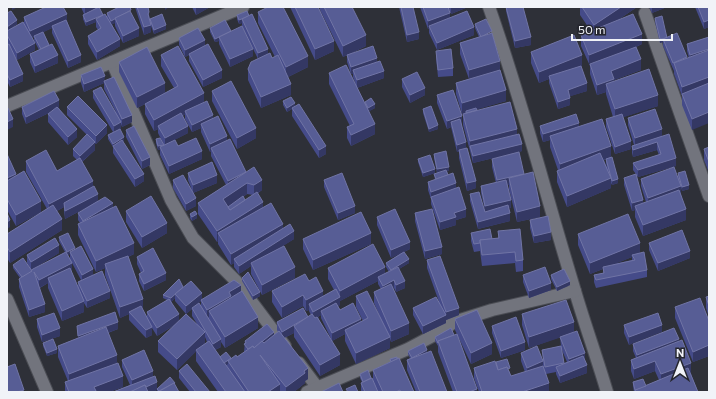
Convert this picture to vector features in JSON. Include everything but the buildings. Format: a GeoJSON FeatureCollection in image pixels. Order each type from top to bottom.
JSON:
{"type":"FeatureCollection","features":[{"type":"Feature","properties":{"kind":"street"},"geometry":{"type":"LineString","coordinates":[[7,106],[243,7]]}},
{"type":"Feature","properties":{"kind":"street"},"geometry":{"type":"LineString","coordinates":[[489,7],[504,50],[575,291],[607,392]]}},
{"type":"Feature","properties":{"kind":"street"},"geometry":{"type":"LineString","coordinates":[[645,12],[709,196]]}},
{"type":"Feature","properties":{"kind":"street"},"geometry":{"type":"LineString","coordinates":[[112,62],[171,200],[193,238],[236,281],[312,389],[408,349],[440,332],[454,322],[492,310],[575,291]]}},
{"type":"Feature","properties":{"kind":"street"},"geometry":{"type":"LineString","coordinates":[[7,299],[47,392]]}}]}
